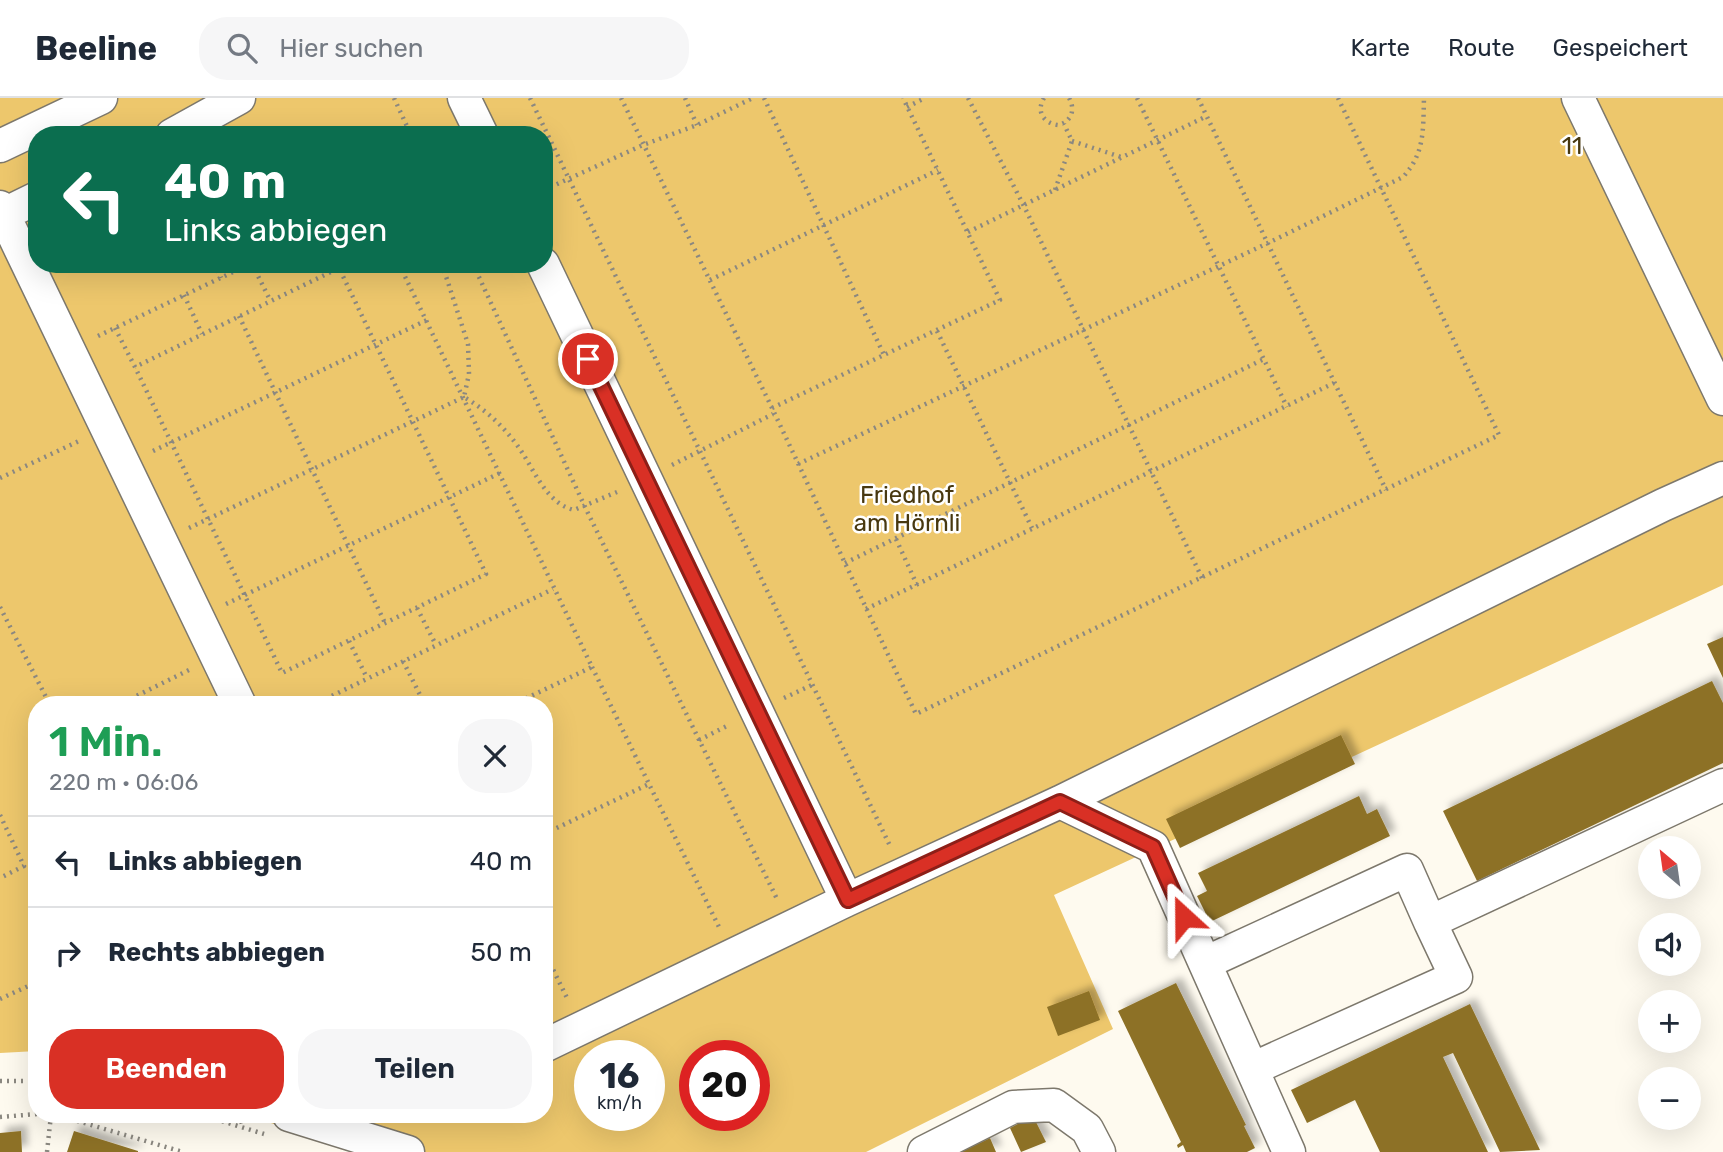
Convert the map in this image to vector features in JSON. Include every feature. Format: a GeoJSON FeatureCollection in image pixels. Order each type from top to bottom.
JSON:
{"type":"FeatureCollection","features":[{"type":"Feature","properties":{"kind":"lane"},"geometry":{"type":"LineString","coordinates":[[42,126],[101,98]]}},
{"type":"Feature","properties":{"kind":"lane"},"geometry":{"type":"LineString","coordinates":[[188,126],[239,98]]}},
{"type":"Feature","properties":{"kind":"lane"},"geometry":{"type":"LineString","coordinates":[[464,98],[478,126]]}},
{"type":"Feature","properties":{"kind":"lane"},"geometry":{"type":"LineString","coordinates":[[1578,98],[1723,399]]}},
{"type":"Feature","properties":{"kind":"lane"},"geometry":{"type":"LineString","coordinates":[[0,146],[28,133]]}},
{"type":"Feature","properties":{"kind":"lane"},"geometry":{"type":"LineString","coordinates":[[28,201],[2,211],[28,266]]}},
{"type":"Feature","properties":{"kind":"lane"},"geometry":{"type":"LineString","coordinates":[[31,273],[236,696]]}},
{"type":"Feature","properties":{"kind":"lane"},"geometry":{"type":"LineString","coordinates":[[547,273],[848,900]]}},
{"type":"Feature","properties":{"kind":"lane"},"geometry":{"type":"LineString","coordinates":[[553,1042],[848,900],[1060,802],[1723,478]]}},
{"type":"Feature","properties":{"kind":"lane"},"geometry":{"type":"LineString","coordinates":[[1430,922],[1723,785]]}},
{"type":"Feature","properties":{"kind":"lane"},"geometry":{"type":"LineString","coordinates":[[1060,802],[1153,847],[1289,1152]]}},
{"type":"Feature","properties":{"kind":"lane"},"geometry":{"type":"LineString","coordinates":[[1205,963],[1407,870],[1456,977],[1252,1069]]}},
{"type":"Feature","properties":{"kind":"lane"},"geometry":{"type":"LineString","coordinates":[[924,1152],[1013,1107],[1054,1105],[1087,1129],[1099,1152]]}},
{"type":"Feature","properties":{"kind":"lane"},"geometry":{"type":"LineString","coordinates":[[315,1123],[408,1152]]}},
{"type":"Feature","properties":{"kind":"path"},"geometry":{"type":"LineString","coordinates":[[394,98],[407,126]]}},
{"type":"Feature","properties":{"kind":"path"},"geometry":{"type":"LineString","coordinates":[[530,98],[543,126]]}},
{"type":"Feature","properties":{"kind":"path"},"geometry":{"type":"LineString","coordinates":[[621,98],[916,714],[1499,435],[1338,98]]}},
{"type":"Feature","properties":{"kind":"path"},"geometry":{"type":"LineString","coordinates":[[685,98],[697,125]]}},
{"type":"Feature","properties":{"kind":"path"},"geometry":{"type":"LineString","coordinates":[[553,186],[643,145],[697,125],[753,98]]}},
{"type":"Feature","properties":{"kind":"path"},"geometry":{"type":"LineString","coordinates":[[764,98],[884,355]]}},
{"type":"Feature","properties":{"kind":"path"},"geometry":{"type":"LineString","coordinates":[[464,397],[489,412],[517,444],[555,502],[574,510],[700,451],[884,355],[1000,300],[903,98]]}},
{"type":"Feature","properties":{"kind":"path"},"geometry":{"type":"LineString","coordinates":[[907,107],[925,98]]}},
{"type":"Feature","properties":{"kind":"path"},"geometry":{"type":"LineString","coordinates":[[968,98],[1024,206],[1202,578]]}},
{"type":"Feature","properties":{"kind":"path"},"geometry":{"type":"LineString","coordinates":[[1044,98],[1040,109],[1044,119],[1052,124],[1064,124]]}},
{"type":"Feature","properties":{"kind":"path"},"geometry":{"type":"LineString","coordinates":[[1064,124],[1072,113],[1069,98]]}},
{"type":"Feature","properties":{"kind":"path"},"geometry":{"type":"LineString","coordinates":[[1137,98],[1287,407]]}},
{"type":"Feature","properties":{"kind":"path"},"geometry":{"type":"LineString","coordinates":[[1198,98],[1386,490]]}},
{"type":"Feature","properties":{"kind":"path"},"geometry":{"type":"LineString","coordinates":[[798,464],[1403,177],[1415,164],[1422,140],[1424,98]]}},
{"type":"Feature","properties":{"kind":"path"},"geometry":{"type":"LineString","coordinates":[[968,232],[1207,116]]}},
{"type":"Feature","properties":{"kind":"path"},"geometry":{"type":"LineString","coordinates":[[1055,190],[1072,141],[1064,124]]}},
{"type":"Feature","properties":{"kind":"path"},"geometry":{"type":"LineString","coordinates":[[1072,141],[1121,157]]}},
{"type":"Feature","properties":{"kind":"path"},"geometry":{"type":"LineString","coordinates":[[553,146],[903,874]]}},
{"type":"Feature","properties":{"kind":"path"},"geometry":{"type":"LineString","coordinates":[[710,280],[938,170]]}},
{"type":"Feature","properties":{"kind":"path"},"geometry":{"type":"LineString","coordinates":[[219,273],[221,278]]}},
{"type":"Feature","properties":{"kind":"path"},"geometry":{"type":"LineString","coordinates":[[68,350],[232,273]]}},
{"type":"Feature","properties":{"kind":"path"},"geometry":{"type":"LineString","coordinates":[[256,273],[271,300]]}},
{"type":"Feature","properties":{"kind":"path"},"geometry":{"type":"LineString","coordinates":[[135,367],[324,273]]}},
{"type":"Feature","properties":{"kind":"path"},"geometry":{"type":"LineString","coordinates":[[115,328],[282,673],[486,574],[341,273]]}},
{"type":"Feature","properties":{"kind":"path"},"geometry":{"type":"LineString","coordinates":[[404,273],[553,589],[733,955]]}},
{"type":"Feature","properties":{"kind":"path"},"geometry":{"type":"LineString","coordinates":[[445,273],[468,344],[469,374],[464,397]]}},
{"type":"Feature","properties":{"kind":"path"},"geometry":{"type":"LineString","coordinates":[[477,273],[585,507],[791,927]]}},
{"type":"Feature","properties":{"kind":"path"},"geometry":{"type":"LineString","coordinates":[[184,295],[202,334]]}},
{"type":"Feature","properties":{"kind":"path"},"geometry":{"type":"LineString","coordinates":[[239,316],[385,623]]}},
{"type":"Feature","properties":{"kind":"path"},"geometry":{"type":"LineString","coordinates":[[124,465],[427,320]]}},
{"type":"Feature","properties":{"kind":"path"},"geometry":{"type":"LineString","coordinates":[[937,331],[1032,528]]}},
{"type":"Feature","properties":{"kind":"path"},"geometry":{"type":"LineString","coordinates":[[845,563],[1264,359]]}},
{"type":"Feature","properties":{"kind":"path"},"geometry":{"type":"LineString","coordinates":[[866,609],[1334,383]]}},
{"type":"Feature","properties":{"kind":"path"},"geometry":{"type":"LineString","coordinates":[[160,541],[464,397]]}},
{"type":"Feature","properties":{"kind":"path"},"geometry":{"type":"LineString","coordinates":[[0,478],[107,428]]}},
{"type":"Feature","properties":{"kind":"path"},"geometry":{"type":"LineString","coordinates":[[197,617],[500,474]]}},
{"type":"Feature","properties":{"kind":"path"},"geometry":{"type":"LineString","coordinates":[[895,539],[917,585]]}},
{"type":"Feature","properties":{"kind":"path"},"geometry":{"type":"LineString","coordinates":[[331,696],[553,589]]}},
{"type":"Feature","properties":{"kind":"path"},"geometry":{"type":"LineString","coordinates":[[0,607],[2,618],[45,696]]}},
{"type":"Feature","properties":{"kind":"path"},"geometry":{"type":"LineString","coordinates":[[417,608],[436,645]]}},
{"type":"Feature","properties":{"kind":"path"},"geometry":{"type":"LineString","coordinates":[[349,641],[367,678]]}},
{"type":"Feature","properties":{"kind":"path"},"geometry":{"type":"LineString","coordinates":[[136,696],[216,657]]}},
{"type":"Feature","properties":{"kind":"path"},"geometry":{"type":"LineString","coordinates":[[403,661],[420,696]]}},
{"type":"Feature","properties":{"kind":"path"},"geometry":{"type":"LineString","coordinates":[[531,696],[592,667]]}},
{"type":"Feature","properties":{"kind":"path"},"geometry":{"type":"LineString","coordinates":[[553,830],[649,784]]}},
{"type":"Feature","properties":{"kind":"path"},"geometry":{"type":"LineString","coordinates":[[0,815],[24,866],[0,878]]}},
{"type":"Feature","properties":{"kind":"path"},"geometry":{"type":"LineString","coordinates":[[553,969],[582,1029]]}},
{"type":"Feature","properties":{"kind":"path"},"geometry":{"type":"LineString","coordinates":[[0,999],[28,986]]}},
{"type":"Feature","properties":{"kind":"path"},"geometry":{"type":"LineString","coordinates":[[0,1081],[28,1081]]}},
{"type":"Feature","properties":{"kind":"path"},"geometry":{"type":"LineString","coordinates":[[0,1117],[28,1115]]}},
{"type":"Feature","properties":{"kind":"path"},"geometry":{"type":"LineString","coordinates":[[47,1152],[50,1123]]}},
{"type":"Feature","properties":{"kind":"path"},"geometry":{"type":"LineString","coordinates":[[84,1123],[183,1152]]}},
{"type":"Feature","properties":{"kind":"path"},"geometry":{"type":"LineString","coordinates":[[241,1123],[243,1128]]}},
{"type":"Feature","properties":{"kind":"green space","name":"Friedhof am Hörnli"},"geometry":{"type":"Polygon","coordinates":[[[0,98],[1723,98],[1723,585],[1054,895],[1113,1029],[866,1152],[364,1152],[271,1123],[553,1123],[553,696],[28,696],[28,1051],[0,1053],[0,98]]]}},
{"type":"Feature","properties":{"kind":"building"},"geometry":{"type":"Polygon","coordinates":[[[1723,637],[1723,678],[1707,644],[1723,637]]]}},
{"type":"Feature","properties":{"kind":"building"},"geometry":{"type":"Polygon","coordinates":[[[1712,681],[1723,703],[1723,763],[1477,881],[1443,811],[1712,681]]]}},
{"type":"Feature","properties":{"kind":"building"},"geometry":{"type":"Polygon","coordinates":[[[1341,735],[1355,764],[1180,848],[1166,819],[1341,735]]]}},
{"type":"Feature","properties":{"kind":"building"},"geometry":{"type":"Polygon","coordinates":[[[1359,796],[1367,814],[1377,809],[1390,836],[1210,922],[1197,896],[1207,891],[1198,873],[1359,796]]]}},
{"type":"Feature","properties":{"kind":"building"},"geometry":{"type":"Polygon","coordinates":[[[1176,983],[1246,1125],[1244,1126],[1255,1148],[1247,1152],[1186,1152],[1183,1145],[1178,1148],[1177,1145],[1181,1142],[1118,1011],[1176,983]]]}},
{"type":"Feature","properties":{"kind":"building"},"geometry":{"type":"Polygon","coordinates":[[[1089,991],[1100,1020],[1058,1036],[1047,1007],[1089,991]]]}},
{"type":"Feature","properties":{"kind":"building"},"geometry":{"type":"Polygon","coordinates":[[[1470,1004],[1540,1150],[1500,1152],[1453,1053],[1443,1057],[1488,1152],[1380,1152],[1355,1100],[1307,1123],[1291,1090],[1470,1004]]]}},
{"type":"Feature","properties":{"kind":"building"},"geometry":{"type":"Polygon","coordinates":[[[1033,1116],[1046,1142],[1021,1152],[1010,1128],[1033,1116]]]}},
{"type":"Feature","properties":{"kind":"building"},"geometry":{"type":"Polygon","coordinates":[[[21,1131],[22,1152],[0,1152],[0,1133],[21,1131]]]}},
{"type":"Feature","properties":{"kind":"building"},"geometry":{"type":"Polygon","coordinates":[[[74,1131],[138,1151],[138,1152],[67,1152],[74,1131]]]}},
{"type":"Feature","properties":{"kind":"building"},"geometry":{"type":"Polygon","coordinates":[[[990,1138],[996,1152],[961,1152],[990,1138]]]}},
{"type":"Feature","properties":{"kind":"route"},"geometry":{"type":"LineString","coordinates":[[588,359],[848,900],[1060,802],[1153,847],[1184,917]]}},
{"type":"Feature","properties":{"kind":"park label","name":"11"},"geometry":{"type":"Point","coordinates":[1572,146]}}]}
